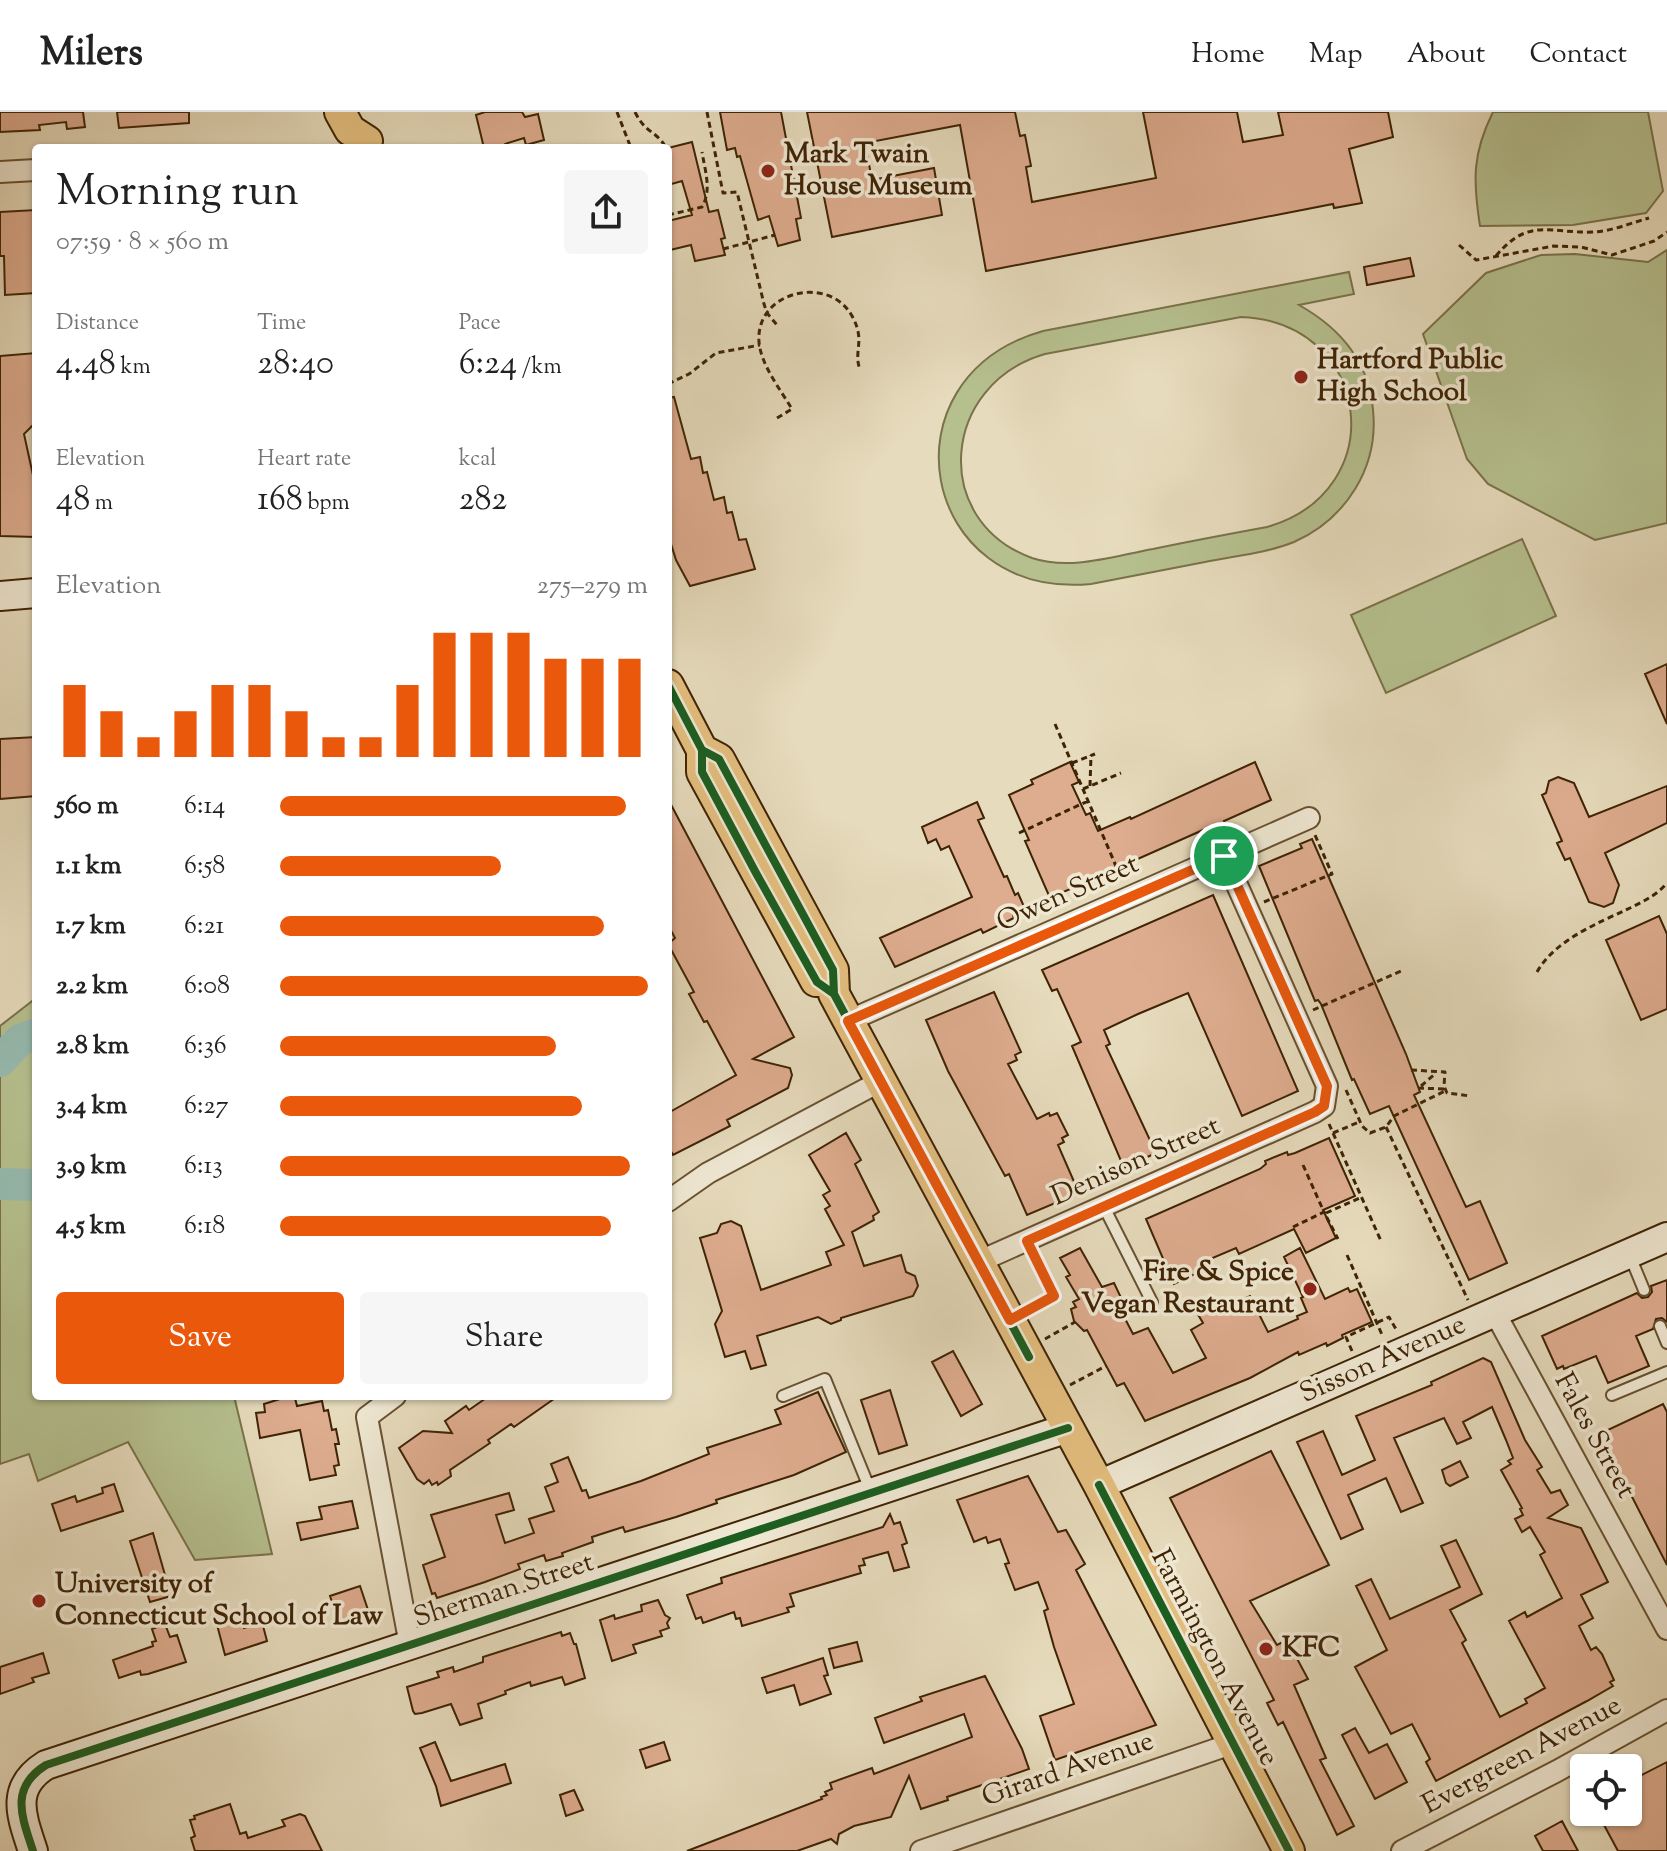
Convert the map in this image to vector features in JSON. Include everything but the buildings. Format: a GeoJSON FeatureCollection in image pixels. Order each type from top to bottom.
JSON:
{"type":"FeatureCollection","features":[{"type":"Feature","properties":{"kind":"main road"},"geometry":{"type":"LineString","coordinates":[[340,112],[360,144]]}},
{"type":"Feature","properties":{"kind":"main road"},"geometry":{"type":"LineString","coordinates":[[360,112],[361,144]]}},
{"type":"Feature","properties":{"kind":"main road","name":"Farmington Avenue"},"geometry":{"type":"LineString","coordinates":[[672,693],[702,750],[719,759],[788,883],[833,970],[834,994],[1099,1485],[1289,1851]]}},
{"type":"Feature","properties":{"kind":"street"},"geometry":{"type":"LineString","coordinates":[[0,172],[32,170]]}},
{"type":"Feature","properties":{"kind":"street"},"geometry":{"type":"LineString","coordinates":[[0,596],[32,593]]}},
{"type":"Feature","properties":{"kind":"street","name":"Owen Street"},"geometry":{"type":"LineString","coordinates":[[848,1021],[1224,856],[1312,825]]}},
{"type":"Feature","properties":{"kind":"street"},"geometry":{"type":"LineString","coordinates":[[1224,856],[1327,1086],[1322,1118]]}},
{"type":"Feature","properties":{"kind":"street"},"geometry":{"type":"LineString","coordinates":[[672,1198],[708,1173],[881,1081]]}},
{"type":"Feature","properties":{"kind":"street","name":"Denison Street"},"geometry":{"type":"LineString","coordinates":[[978,1262],[1322,1118]]}},
{"type":"Feature","properties":{"kind":"street","name":"Sisson Avenue"},"geometry":{"type":"LineString","coordinates":[[1099,1485],[1482,1308],[1667,1237]]}},
{"type":"Feature","properties":{"kind":"street","name":"Fales Street"},"geometry":{"type":"LineString","coordinates":[[1482,1308],[1667,1629]]}},
{"type":"Feature","properties":{"kind":"street"},"geometry":{"type":"LineString","coordinates":[[390,1400],[367,1417],[410,1645]]}},
{"type":"Feature","properties":{"kind":"street","name":"Sherman Street"},"geometry":{"type":"LineString","coordinates":[[33,1851],[21,1802],[30,1778],[46,1765],[1068,1428]]}},
{"type":"Feature","properties":{"kind":"street","name":"Evergreen Avenue"},"geometry":{"type":"LineString","coordinates":[[1402,1851],[1667,1710]]}},
{"type":"Feature","properties":{"kind":"street","name":"Girard Avenue"},"geometry":{"type":"LineString","coordinates":[[921,1851],[1234,1743]]}},
{"type":"Feature","properties":{"kind":"lane"},"geometry":{"type":"LineString","coordinates":[[1104,1207],[1152,1302]]}},
{"type":"Feature","properties":{"kind":"lane"},"geometry":{"type":"LineString","coordinates":[[1010,1320],[1054,1296],[1027,1241]]}},
{"type":"Feature","properties":{"kind":"lane"},"geometry":{"type":"LineString","coordinates":[[1629,1254],[1644,1290]]}},
{"type":"Feature","properties":{"kind":"lane"},"geometry":{"type":"LineString","coordinates":[[1660,1326],[1667,1343]]}},
{"type":"Feature","properties":{"kind":"lane"},"geometry":{"type":"LineString","coordinates":[[1612,1395],[1667,1372]]}},
{"type":"Feature","properties":{"kind":"lane"},"geometry":{"type":"LineString","coordinates":[[783,1396],[825,1379],[872,1494]]}},
{"type":"Feature","properties":{"kind":"path"},"geometry":{"type":"LineString","coordinates":[[617,112],[629,144]]}},
{"type":"Feature","properties":{"kind":"path"},"geometry":{"type":"LineString","coordinates":[[635,112],[645,129],[664,144]]}},
{"type":"Feature","properties":{"kind":"path"},"geometry":{"type":"LineString","coordinates":[[707,112],[723,193],[737,192],[767,313],[777,325]]}},
{"type":"Feature","properties":{"kind":"path"},"geometry":{"type":"LineString","coordinates":[[672,214],[702,207],[707,198],[708,181],[702,152]]}},
{"type":"Feature","properties":{"kind":"path"},"geometry":{"type":"LineString","coordinates":[[1496,256],[1508,241],[1524,233],[1543,229],[1592,232],[1649,218]]}},
{"type":"Feature","properties":{"kind":"path"},"geometry":{"type":"LineString","coordinates":[[1459,245],[1476,260],[1554,246],[1581,247],[1612,255],[1654,241],[1667,232]]}},
{"type":"Feature","properties":{"kind":"path"},"geometry":{"type":"LineString","coordinates":[[723,249],[775,235]]}},
{"type":"Feature","properties":{"kind":"path"},"geometry":{"type":"LineString","coordinates":[[777,418],[792,409],[763,358],[760,330],[767,313],[781,300],[811,291],[836,299],[846,307],[861,340],[857,358],[860,370]]}},
{"type":"Feature","properties":{"kind":"path"},"geometry":{"type":"LineString","coordinates":[[672,382],[689,374],[716,353],[760,345]]}},
{"type":"Feature","properties":{"kind":"path"},"geometry":{"type":"LineString","coordinates":[[1055,724],[1123,883]]}},
{"type":"Feature","properties":{"kind":"path"},"geometry":{"type":"LineString","coordinates":[[1072,763],[1093,754],[1090,786]]}},
{"type":"Feature","properties":{"kind":"path"},"geometry":{"type":"LineString","coordinates":[[1083,789],[1121,773]]}},
{"type":"Feature","properties":{"kind":"path"},"geometry":{"type":"LineString","coordinates":[[1019,833],[1088,801]]}},
{"type":"Feature","properties":{"kind":"path"},"geometry":{"type":"LineString","coordinates":[[1264,902],[1332,874],[1312,825]]}},
{"type":"Feature","properties":{"kind":"path"},"geometry":{"type":"LineString","coordinates":[[1537,972],[1550,954],[1597,924],[1650,898],[1667,885]]}},
{"type":"Feature","properties":{"kind":"path"},"geometry":{"type":"LineString","coordinates":[[1312,1010],[1401,971]]}},
{"type":"Feature","properties":{"kind":"path"},"geometry":{"type":"LineString","coordinates":[[1411,1070],[1445,1072],[1445,1090]]}},
{"type":"Feature","properties":{"kind":"path"},"geometry":{"type":"LineString","coordinates":[[1438,1071],[1420,1087],[1470,1096]]}},
{"type":"Feature","properties":{"kind":"path"},"geometry":{"type":"LineString","coordinates":[[1341,1079],[1360,1122],[1370,1133],[1386,1127],[1394,1116],[1445,1090]]}},
{"type":"Feature","properties":{"kind":"path"},"geometry":{"type":"LineString","coordinates":[[1322,1118],[1333,1133],[1381,1241]]}},
{"type":"Feature","properties":{"kind":"path"},"geometry":{"type":"LineString","coordinates":[[1333,1133],[1360,1122]]}},
{"type":"Feature","properties":{"kind":"path"},"geometry":{"type":"LineString","coordinates":[[1386,1127],[1482,1308]]}},
{"type":"Feature","properties":{"kind":"path"},"geometry":{"type":"LineString","coordinates":[[1303,1165],[1338,1239]]}},
{"type":"Feature","properties":{"kind":"path"},"geometry":{"type":"LineString","coordinates":[[1293,1227],[1362,1197]]}},
{"type":"Feature","properties":{"kind":"path"},"geometry":{"type":"LineString","coordinates":[[1347,1255],[1385,1341]]}},
{"type":"Feature","properties":{"kind":"path"},"geometry":{"type":"LineString","coordinates":[[1354,1354],[1346,1337],[1390,1316],[1399,1335]]}},
{"type":"Feature","properties":{"kind":"path"},"geometry":{"type":"LineString","coordinates":[[1045,1339],[1075,1322]]}},
{"type":"Feature","properties":{"kind":"path"},"geometry":{"type":"LineString","coordinates":[[1070,1385],[1106,1366]]}},
{"type":"Feature","properties":{"kind":"green space"},"geometry":{"type":"Polygon","coordinates":[[[1493,112],[1648,112],[1663,191],[1646,213],[1573,225],[1480,226],[1476,168],[1481,141],[1493,112]]]}},
{"type":"Feature","properties":{"kind":"green space"},"geometry":{"type":"Polygon","coordinates":[[[1667,250],[1667,523],[1595,540],[1488,484],[1467,459],[1423,334],[1486,273],[1541,255],[1575,254],[1648,262],[1667,250]]]}},
{"type":"Feature","properties":{"kind":"green space"},"geometry":{"type":"Polygon","coordinates":[[[1349,272],[1354,294],[1299,305],[1339,336],[1350,348],[1366,377],[1373,410],[1373,431],[1364,471],[1355,489],[1329,520],[1284,546],[1091,584],[1033,580],[988,558],[957,523],[941,481],[941,436],[957,393],[991,356],[1043,331],[1349,272]],[[1241,317],[1045,354],[1010,370],[985,393],[968,422],[961,453],[964,485],[976,515],[999,540],[1032,558],[1077,563],[1267,527],[1307,508],[1335,480],[1349,446],[1350,410],[1340,376],[1318,347],[1285,326],[1241,317]]]}},
{"type":"Feature","properties":{"kind":"green space"},"geometry":{"type":"Polygon","coordinates":[[[1522,539],[1556,616],[1386,693],[1351,615],[1522,539]]]}},
{"type":"Feature","properties":{"kind":"green space"},"geometry":{"type":"Polygon","coordinates":[[[32,1001],[32,1400],[235,1400],[272,1554],[195,1560],[128,1442],[38,1481],[29,1454],[0,1464],[0,1026],[32,1001]]]}},
{"type":"Feature","properties":{"kind":"waterway"},"geometry":{"type":"LineString","coordinates":[[0,1061],[20,1040],[32,1036]]}},
{"type":"Feature","properties":{"kind":"waterway"},"geometry":{"type":"LineString","coordinates":[[0,1184],[32,1185]]}},
{"type":"Feature","properties":{"kind":"cycle path"},"geometry":{"type":"LineString","coordinates":[[672,693],[702,750],[702,772],[756,873],[817,982],[834,994]]}},
{"type":"Feature","properties":{"kind":"cycle path"},"geometry":{"type":"LineString","coordinates":[[702,750],[719,759],[833,970],[834,994],[1029,1357]]}},
{"type":"Feature","properties":{"kind":"cycle path"},"geometry":{"type":"LineString","coordinates":[[33,1851],[23,1815],[23,1793],[34,1774],[46,1765],[1068,1428]]}},
{"type":"Feature","properties":{"kind":"cycle path"},"geometry":{"type":"LineString","coordinates":[[1099,1485],[1289,1851]]}},
{"type":"Feature","properties":{"kind":"place","name":"Mark Twain House Museum"},"geometry":{"type":"Point","coordinates":[768,171]}},
{"type":"Feature","properties":{"kind":"place","name":"Hartford Public High School"},"geometry":{"type":"Point","coordinates":[1301,377]}},
{"type":"Feature","properties":{"kind":"place","name":"Fire & Spice Vegan Restaurant"},"geometry":{"type":"Point","coordinates":[1310,1289]}},
{"type":"Feature","properties":{"kind":"place","name":"University of Connecticut School of Law"},"geometry":{"type":"Point","coordinates":[39,1601]}},
{"type":"Feature","properties":{"kind":"place","name":"KFC"},"geometry":{"type":"Point","coordinates":[1266,1649]}},
{"type":"Feature","properties":{"kind":"route"},"geometry":{"type":"LineString","coordinates":[[1224,856],[1327,1086],[1324,1106],[1027,1241],[1054,1296],[1010,1320],[848,1021],[1224,856]]}}]}
